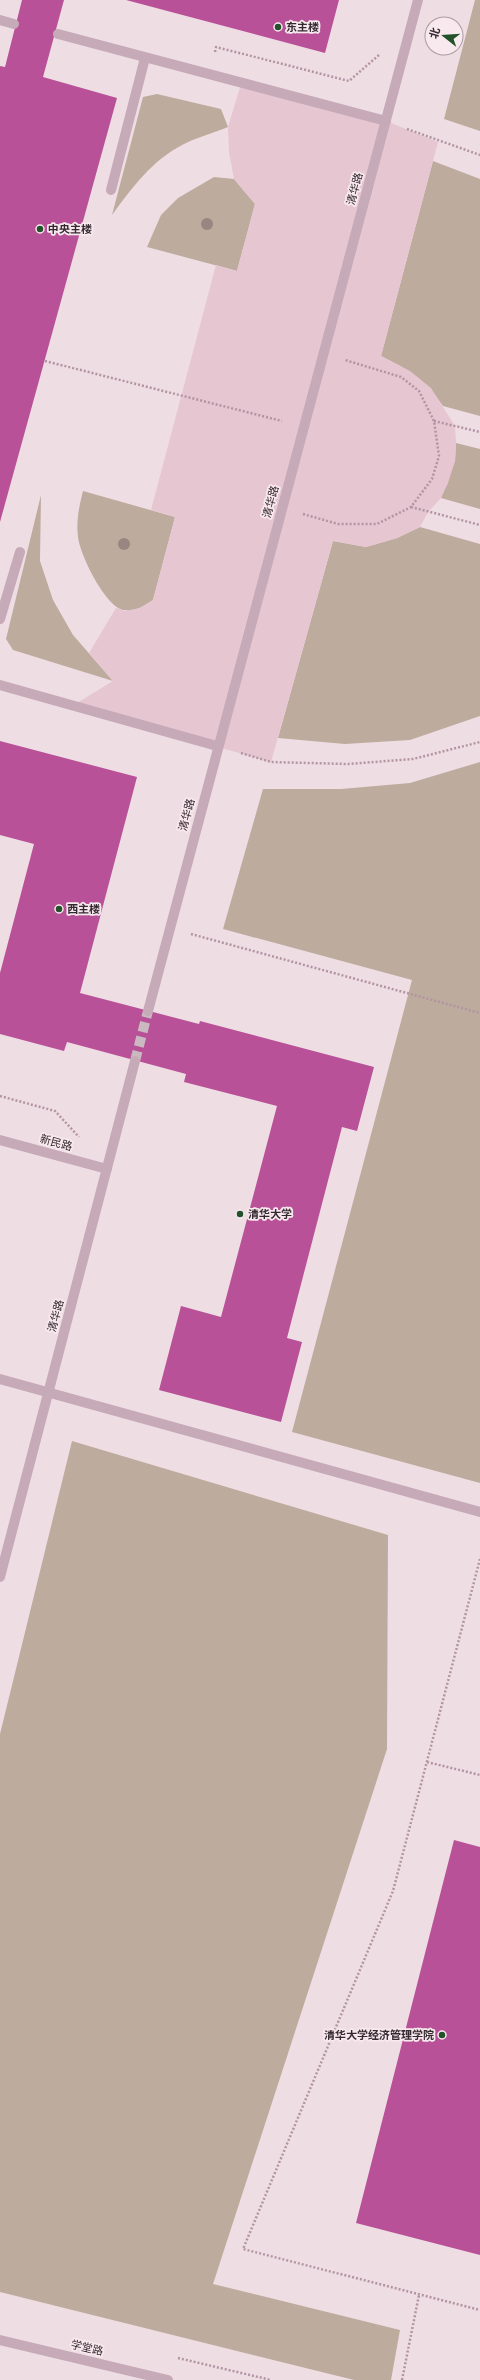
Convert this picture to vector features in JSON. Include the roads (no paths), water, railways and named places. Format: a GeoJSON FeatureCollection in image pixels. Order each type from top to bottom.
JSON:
{"type":"FeatureCollection","features":[{"type":"Feature","properties":{"kind":"street","name":"清华路"},"geometry":{"type":"LineString","coordinates":[[148,1011],[217,746],[418,0]]}},
{"type":"Feature","properties":{"kind":"street"},"geometry":{"type":"LineString","coordinates":[[0,20],[14,24]]}},
{"type":"Feature","properties":{"kind":"street"},"geometry":{"type":"LineString","coordinates":[[58,34],[210,76],[386,121]]}},
{"type":"Feature","properties":{"kind":"street"},"geometry":{"type":"LineString","coordinates":[[111,190],[145,58]]}},
{"type":"Feature","properties":{"kind":"street"},"geometry":{"type":"LineString","coordinates":[[0,619],[20,552]]}},
{"type":"Feature","properties":{"kind":"street"},"geometry":{"type":"LineString","coordinates":[[0,685],[217,746]]}},
{"type":"Feature","properties":{"kind":"street","name":"清华路"},"geometry":{"type":"LineString","coordinates":[[0,1577],[135,1061]]}},
{"type":"Feature","properties":{"kind":"street","name":"新民路"},"geometry":{"type":"LineString","coordinates":[[0,1140],[107,1169]]}},
{"type":"Feature","properties":{"kind":"street"},"geometry":{"type":"LineString","coordinates":[[0,1378],[480,1512]]}},
{"type":"Feature","properties":{"kind":"street","name":"学堂路"},"geometry":{"type":"LineString","coordinates":[[0,2340],[168,2380]]}},
{"type":"Feature","properties":{"kind":"tunnel"},"geometry":{"type":"LineString","coordinates":[[135,1061],[148,1011]]}},
{"type":"Feature","properties":{"kind":"place","name":"东主楼"},"geometry":{"type":"Point","coordinates":[278,27]}},
{"type":"Feature","properties":{"kind":"place","name":"中央主楼"},"geometry":{"type":"Point","coordinates":[40,229]}},
{"type":"Feature","properties":{"kind":"place","name":"西主楼"},"geometry":{"type":"Point","coordinates":[59,909]}},
{"type":"Feature","properties":{"kind":"place","name":"清华大学"},"geometry":{"type":"Point","coordinates":[240,1214]}},
{"type":"Feature","properties":{"kind":"place","name":"清华大学经济管理学院"},"geometry":{"type":"Point","coordinates":[442,2035]}}]}
